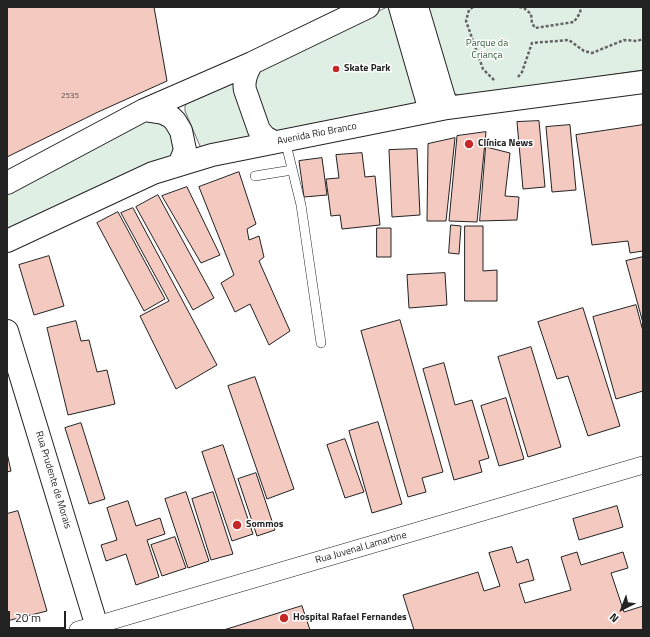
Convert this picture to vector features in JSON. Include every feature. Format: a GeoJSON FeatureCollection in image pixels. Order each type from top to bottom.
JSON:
{"type":"FeatureCollection","features":[{"type":"Feature","properties":{"kind":"main road"},"geometry":{"type":"LineString","coordinates":[[7,183],[144,110],[252,63],[368,7]]}},
{"type":"Feature","properties":{"kind":"main road"},"geometry":{"type":"LineString","coordinates":[[400,7],[438,110]]}},
{"type":"Feature","properties":{"kind":"main road"},"geometry":{"type":"LineString","coordinates":[[417,7],[438,110]]}},
{"type":"Feature","properties":{"kind":"main road"},"geometry":{"type":"LineString","coordinates":[[252,63],[246,74],[244,84],[245,90],[259,130],[265,137],[279,141]]}},
{"type":"Feature","properties":{"kind":"main road","name":"Avenida Rio Branco"},"geometry":{"type":"LineString","coordinates":[[7,241],[153,173],[212,154],[438,110],[643,82]]}},
{"type":"Feature","properties":{"kind":"main road"},"geometry":{"type":"LineString","coordinates":[[144,110],[163,113],[175,121],[181,131],[185,150],[179,165]]}},
{"type":"Feature","properties":{"kind":"main road","name":"Rua Prudente de Morais"},"geometry":{"type":"LineString","coordinates":[[7,330],[88,629]]}},
{"type":"Feature","properties":{"kind":"main road","name":"Rua Prudente de Morais"},"geometry":{"type":"LineString","coordinates":[[7,376],[88,629]]}},
{"type":"Feature","properties":{"kind":"street","name":"Rua Juvenal Lamartine"},"geometry":{"type":"LineString","coordinates":[[88,629],[643,465]]}},
{"type":"Feature","properties":{"kind":"lane"},"geometry":{"type":"LineString","coordinates":[[279,141],[292,170],[300,205],[321,343]]}},
{"type":"Feature","properties":{"kind":"lane"},"geometry":{"type":"LineString","coordinates":[[255,176],[292,170]]}},
{"type":"Feature","properties":{"kind":"path"},"geometry":{"type":"LineString","coordinates":[[473,7],[469,10],[466,21],[483,69],[496,82]]}},
{"type":"Feature","properties":{"kind":"path"},"geometry":{"type":"LineString","coordinates":[[519,7],[524,8],[531,14],[532,23],[535,28],[574,22],[580,13],[581,7]]}},
{"type":"Feature","properties":{"kind":"path"},"geometry":{"type":"LineString","coordinates":[[516,80],[522,72],[532,43],[569,40],[584,52],[592,53],[624,40],[637,41],[643,39]]}},
{"type":"Feature","properties":{"kind":"green space","name":"Skate Park"},"geometry":{"type":"Polygon","coordinates":[[[388,7],[392,10],[420,104],[276,131],[271,130],[254,93],[257,72],[263,66],[388,7]]]}},
{"type":"Feature","properties":{"kind":"green space","name":"Parque da Criança"},"geometry":{"type":"Polygon","coordinates":[[[429,7],[643,7],[643,70],[468,96],[458,95],[451,92],[429,7]]]}},
{"type":"Feature","properties":{"kind":"green space"},"geometry":{"type":"Polygon","coordinates":[[[230,83],[235,84],[252,136],[203,149],[200,146],[185,111],[185,106],[188,102],[230,83]]]}},
{"type":"Feature","properties":{"kind":"green space"},"geometry":{"type":"Polygon","coordinates":[[[155,117],[177,133],[174,156],[7,233],[7,191],[155,117]]]}},
{"type":"Feature","properties":{"kind":"building"},"geometry":{"type":"Polygon","coordinates":[[[7,7],[154,7],[167,81],[98,112],[7,157],[7,7]]]}},
{"type":"Feature","properties":{"kind":"building"},"geometry":{"type":"Polygon","coordinates":[[[539,121],[545,187],[523,189],[517,122],[539,121]]]}},
{"type":"Feature","properties":{"kind":"building"},"geometry":{"type":"Polygon","coordinates":[[[570,125],[576,190],[552,192],[546,127],[570,125]]]}},
{"type":"Feature","properties":{"kind":"building"},"geometry":{"type":"Polygon","coordinates":[[[643,125],[643,251],[630,253],[628,241],[592,245],[576,135],[643,125]]]}},
{"type":"Feature","properties":{"kind":"building"},"geometry":{"type":"Polygon","coordinates":[[[486,132],[477,222],[449,221],[457,136],[486,132]]]}},
{"type":"Feature","properties":{"kind":"building"},"geometry":{"type":"Polygon","coordinates":[[[455,138],[446,221],[427,221],[428,144],[455,138]]]}},
{"type":"Feature","properties":{"kind":"building"},"geometry":{"type":"Polygon","coordinates":[[[486,147],[510,153],[505,196],[519,197],[517,220],[480,221],[486,147]]]}},
{"type":"Feature","properties":{"kind":"building"},"geometry":{"type":"Polygon","coordinates":[[[417,149],[420,215],[392,217],[389,150],[417,149]]]}},
{"type":"Feature","properties":{"kind":"building"},"geometry":{"type":"Polygon","coordinates":[[[362,153],[365,177],[375,176],[380,225],[342,229],[340,215],[331,216],[326,179],[339,178],[336,155],[362,153]]]}},
{"type":"Feature","properties":{"kind":"building"},"geometry":{"type":"Polygon","coordinates":[[[322,158],[327,195],[304,197],[299,161],[322,158]]]}},
{"type":"Feature","properties":{"kind":"building"},"geometry":{"type":"Polygon","coordinates":[[[239,172],[256,224],[247,229],[249,240],[259,236],[264,257],[259,261],[290,331],[269,345],[250,304],[235,312],[221,283],[234,275],[199,187],[239,172]]]}},
{"type":"Feature","properties":{"kind":"building"},"geometry":{"type":"Polygon","coordinates":[[[187,187],[220,255],[201,263],[162,196],[187,187]]]}},
{"type":"Feature","properties":{"kind":"building"},"geometry":{"type":"Polygon","coordinates":[[[158,195],[214,298],[193,310],[136,207],[158,195]]]}},
{"type":"Feature","properties":{"kind":"building"},"geometry":{"type":"Polygon","coordinates":[[[133,208],[217,365],[176,389],[140,316],[169,301],[121,213],[133,208]]]}},
{"type":"Feature","properties":{"kind":"building"},"geometry":{"type":"Polygon","coordinates":[[[118,212],[165,299],[144,311],[97,223],[118,212]]]}},
{"type":"Feature","properties":{"kind":"building"},"geometry":{"type":"Polygon","coordinates":[[[451,225],[461,226],[459,254],[449,253],[451,225]]]}},
{"type":"Feature","properties":{"kind":"building"},"geometry":{"type":"Polygon","coordinates":[[[465,226],[483,226],[483,271],[497,270],[497,301],[465,301],[465,226]]]}},
{"type":"Feature","properties":{"kind":"building"},"geometry":{"type":"Polygon","coordinates":[[[377,228],[391,228],[391,257],[377,257],[377,228]]]}},
{"type":"Feature","properties":{"kind":"building"},"geometry":{"type":"Polygon","coordinates":[[[49,256],[64,306],[34,315],[19,265],[49,256]]]}},
{"type":"Feature","properties":{"kind":"building"},"geometry":{"type":"Polygon","coordinates":[[[643,257],[643,323],[626,261],[643,257]]]}},
{"type":"Feature","properties":{"kind":"building"},"geometry":{"type":"Polygon","coordinates":[[[445,273],[447,305],[409,308],[407,275],[445,273]]]}},
{"type":"Feature","properties":{"kind":"building"},"geometry":{"type":"Polygon","coordinates":[[[636,305],[643,331],[643,391],[616,399],[593,317],[636,305]]]}},
{"type":"Feature","properties":{"kind":"building"},"geometry":{"type":"Polygon","coordinates":[[[583,308],[620,426],[588,436],[568,376],[557,379],[538,322],[583,308]]]}},
{"type":"Feature","properties":{"kind":"building"},"geometry":{"type":"Polygon","coordinates":[[[400,320],[443,472],[422,478],[426,492],[408,497],[361,331],[400,320]]]}},
{"type":"Feature","properties":{"kind":"building"},"geometry":{"type":"Polygon","coordinates":[[[76,321],[81,341],[89,340],[97,372],[107,370],[115,404],[68,415],[47,328],[76,321]]]}},
{"type":"Feature","properties":{"kind":"building"},"geometry":{"type":"Polygon","coordinates":[[[531,347],[561,447],[528,457],[498,357],[531,347]]]}},
{"type":"Feature","properties":{"kind":"building"},"geometry":{"type":"Polygon","coordinates":[[[444,363],[455,405],[472,400],[489,458],[479,461],[482,472],[454,480],[423,369],[444,363]]]}},
{"type":"Feature","properties":{"kind":"building"},"geometry":{"type":"Polygon","coordinates":[[[255,377],[294,489],[267,499],[228,386],[255,377]]]}},
{"type":"Feature","properties":{"kind":"building"},"geometry":{"type":"Polygon","coordinates":[[[506,398],[524,459],[499,466],[481,406],[506,398]]]}},
{"type":"Feature","properties":{"kind":"building"},"geometry":{"type":"Polygon","coordinates":[[[378,422],[402,504],[372,513],[349,431],[378,422]]]}},
{"type":"Feature","properties":{"kind":"building"},"geometry":{"type":"Polygon","coordinates":[[[81,423],[105,499],[89,504],[65,428],[81,423]]]}},
{"type":"Feature","properties":{"kind":"building"},"geometry":{"type":"Polygon","coordinates":[[[345,439],[364,492],[345,498],[327,445],[345,439]]]}},
{"type":"Feature","properties":{"kind":"building"},"geometry":{"type":"Polygon","coordinates":[[[223,445],[253,534],[232,541],[202,452],[223,445]]]}},
{"type":"Feature","properties":{"kind":"building"},"geometry":{"type":"Polygon","coordinates":[[[7,453],[11,471],[7,472],[7,453]]]}},
{"type":"Feature","properties":{"kind":"building"},"geometry":{"type":"Polygon","coordinates":[[[256,473],[275,530],[257,536],[238,479],[256,473]]]}},
{"type":"Feature","properties":{"kind":"building"},"geometry":{"type":"Polygon","coordinates":[[[186,492],[209,561],[188,568],[165,499],[186,492]]]}},
{"type":"Feature","properties":{"kind":"building"},"geometry":{"type":"Polygon","coordinates":[[[213,492],[233,554],[211,560],[192,499],[213,492]]]}},
{"type":"Feature","properties":{"kind":"building"},"geometry":{"type":"Polygon","coordinates":[[[128,501],[136,526],[160,518],[165,534],[147,540],[159,577],[136,585],[126,554],[106,561],[101,545],[117,540],[107,508],[128,501]]]}},
{"type":"Feature","properties":{"kind":"building"},"geometry":{"type":"Polygon","coordinates":[[[617,506],[623,527],[579,540],[573,519],[617,506]]]}},
{"type":"Feature","properties":{"kind":"building"},"geometry":{"type":"Polygon","coordinates":[[[18,511],[47,611],[7,621],[7,514],[18,511]]]}},
{"type":"Feature","properties":{"kind":"building"},"geometry":{"type":"Polygon","coordinates":[[[175,537],[186,568],[162,576],[151,545],[175,537]]]}},
{"type":"Feature","properties":{"kind":"building"},"geometry":{"type":"Polygon","coordinates":[[[512,547],[517,563],[528,559],[534,580],[519,584],[525,603],[571,590],[561,557],[577,552],[581,565],[623,552],[628,568],[611,573],[624,612],[643,606],[643,630],[414,630],[403,595],[478,572],[484,591],[500,586],[489,553],[512,547]]]}},
{"type":"Feature","properties":{"kind":"building","name":"Hospital Rafael Fernandes"},"geometry":{"type":"Polygon","coordinates":[[[302,606],[310,630],[224,630],[302,606]]]}},
{"type":"Feature","properties":{"kind":"place","name":"Skate Park"},"geometry":{"type":"Point","coordinates":[336,69]}},
{"type":"Feature","properties":{"kind":"place","name":"Clínica News"},"geometry":{"type":"Point","coordinates":[469,144]}},
{"type":"Feature","properties":{"kind":"place","name":"Sommos"},"geometry":{"type":"Point","coordinates":[237,525]}},
{"type":"Feature","properties":{"kind":"place","name":"Hospital Rafael Fernandes"},"geometry":{"type":"Point","coordinates":[284,618]}}]}
